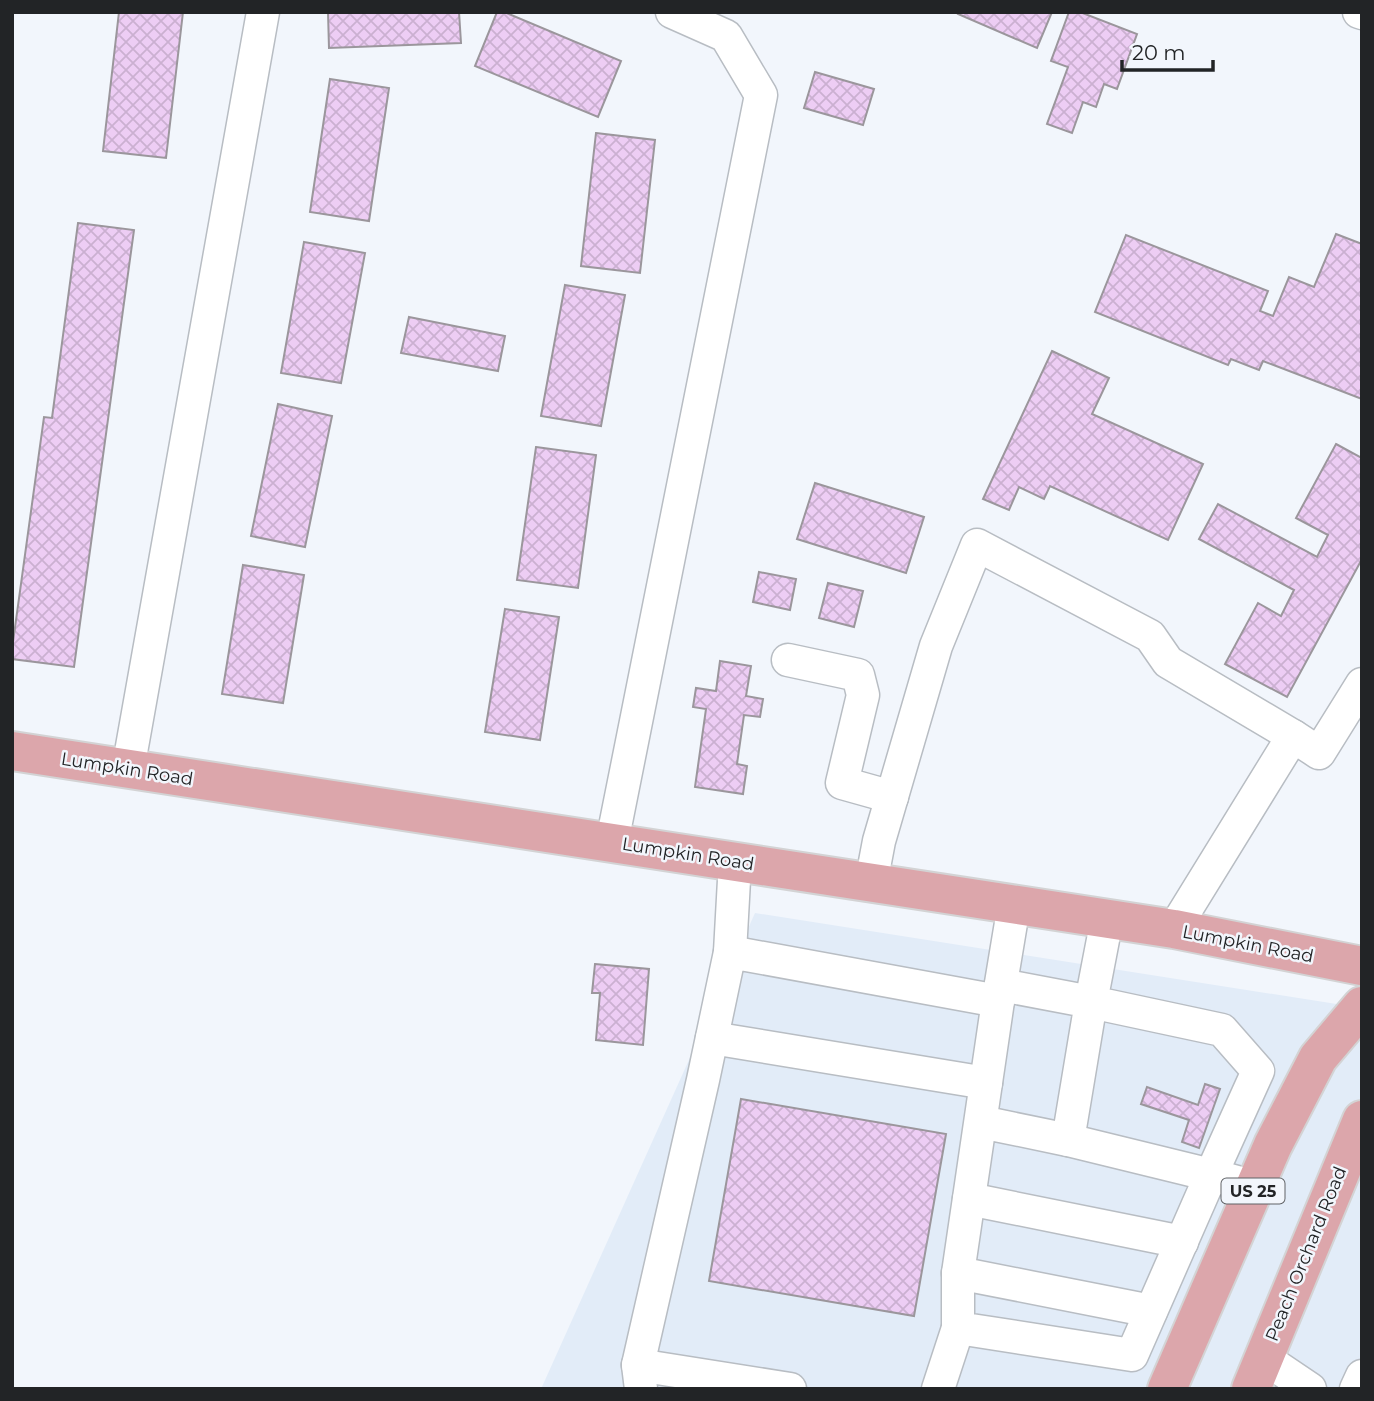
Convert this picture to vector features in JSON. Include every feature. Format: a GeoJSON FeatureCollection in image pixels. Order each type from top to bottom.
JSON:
{"type":"FeatureCollection","features":[{"type":"Feature","properties":{"kind":"main road","name":"Lumpkin Road"},"geometry":{"type":"LineString","coordinates":[[12,751],[1174,929],[1362,966]]}},
{"type":"Feature","properties":{"kind":"main road","name":"US 25"},"geometry":{"type":"LineString","coordinates":[[1174,1373],[1273,1145],[1318,1058],[1362,1006]]}},
{"type":"Feature","properties":{"kind":"main road","name":"Peach Orchard Road"},"geometry":{"type":"LineString","coordinates":[[1258,1373],[1362,1120]]}},
{"type":"Feature","properties":{"kind":"street"},"geometry":{"type":"LineString","coordinates":[[128,769],[263,12]]}},
{"type":"Feature","properties":{"kind":"street"},"geometry":{"type":"LineString","coordinates":[[612,842],[761,95],[726,36],[672,12]]}},
{"type":"Feature","properties":{"kind":"street"},"geometry":{"type":"LineString","coordinates":[[871,883],[879,841],[936,646],[976,545],[1150,636],[1168,662],[1319,753],[1362,684]]}},
{"type":"Feature","properties":{"kind":"street"},"geometry":{"type":"LineString","coordinates":[[788,660],[858,675],[863,695],[842,783],[892,796]]}},
{"type":"Feature","properties":{"kind":"street"},"geometry":{"type":"LineString","coordinates":[[1174,929],[1293,736]]}},
{"type":"Feature","properties":{"kind":"street"},"geometry":{"type":"LineString","coordinates":[[735,862],[730,952],[640,1377],[790,1389]]}},
{"type":"Feature","properties":{"kind":"street"},"geometry":{"type":"LineString","coordinates":[[938,1389],[958,1328],[958,1273],[1014,905]]}},
{"type":"Feature","properties":{"kind":"street"},"geometry":{"type":"LineString","coordinates":[[1068,1140],[1107,919]]}},
{"type":"Feature","properties":{"kind":"street"},"geometry":{"type":"LineString","coordinates":[[730,952],[999,993],[1091,1002],[1222,1030],[1258,1071],[1299,1096]]}},
{"type":"Feature","properties":{"kind":"street"},"geometry":{"type":"LineString","coordinates":[[712,1038],[986,1083]]}},
{"type":"Feature","properties":{"kind":"street"},"geometry":{"type":"LineString","coordinates":[[958,1328],[1132,1355],[1258,1071]]}},
{"type":"Feature","properties":{"kind":"street"},"geometry":{"type":"LineString","coordinates":[[981,1122],[1068,1140],[1255,1187]]}},
{"type":"Feature","properties":{"kind":"street"},"geometry":{"type":"LineString","coordinates":[[969,1199],[1182,1242]]}},
{"type":"Feature","properties":{"kind":"street"},"geometry":{"type":"LineString","coordinates":[[958,1273],[1151,1311]]}},
{"type":"Feature","properties":{"kind":"street"},"geometry":{"type":"LineString","coordinates":[[1136,1345],[1174,1373]]}},
{"type":"Feature","properties":{"kind":"street"},"geometry":{"type":"LineString","coordinates":[[1258,1373],[1310,1389]]}},
{"type":"Feature","properties":{"kind":"street"},"geometry":{"type":"LineString","coordinates":[[1356,1389],[1362,1376]]}},
{"type":"Feature","properties":{"kind":"shaded area"},"geometry":{"type":"Polygon","coordinates":[[[755,913],[1362,1008],[1362,1389],[541,1389],[755,913]]]}},
{"type":"Feature","properties":{"kind":"building"},"geometry":{"type":"Polygon","coordinates":[[[119,12],[183,12],[166,158],[103,151],[119,12]]]}},
{"type":"Feature","properties":{"kind":"building"},"geometry":{"type":"Polygon","coordinates":[[[328,12],[459,12],[461,43],[329,48],[328,12]]]}},
{"type":"Feature","properties":{"kind":"building"},"geometry":{"type":"Polygon","coordinates":[[[497,12],[504,12],[621,61],[598,117],[475,66],[497,12]]]}},
{"type":"Feature","properties":{"kind":"building"},"geometry":{"type":"Polygon","coordinates":[[[1052,12],[1037,48],[958,14],[1052,12]]]}},
{"type":"Feature","properties":{"kind":"building"},"geometry":{"type":"Polygon","coordinates":[[[1069,12],[1080,12],[1137,34],[1117,89],[1104,84],[1096,107],[1083,102],[1072,133],[1047,124],[1068,67],[1051,61],[1069,12]]]}},
{"type":"Feature","properties":{"kind":"building"},"geometry":{"type":"Polygon","coordinates":[[[815,72],[874,89],[863,125],[804,108],[815,72]]]}},
{"type":"Feature","properties":{"kind":"building"},"geometry":{"type":"Polygon","coordinates":[[[330,79],[389,88],[369,221],[310,212],[330,79]]]}},
{"type":"Feature","properties":{"kind":"building"},"geometry":{"type":"Polygon","coordinates":[[[596,133],[655,140],[640,273],[581,266],[596,133]]]}},
{"type":"Feature","properties":{"kind":"building"},"geometry":{"type":"Polygon","coordinates":[[[78,223],[134,230],[74,667],[12,659],[12,649],[44,417],[52,418],[78,223]]]}},
{"type":"Feature","properties":{"kind":"building"},"geometry":{"type":"Polygon","coordinates":[[[1336,234],[1362,244],[1362,399],[1263,361],[1259,370],[1231,359],[1228,365],[1095,312],[1126,235],[1268,291],[1260,311],[1273,316],[1289,277],[1314,287],[1336,234]]]}},
{"type":"Feature","properties":{"kind":"building"},"geometry":{"type":"Polygon","coordinates":[[[304,242],[365,253],[341,383],[281,373],[304,242]]]}},
{"type":"Feature","properties":{"kind":"building"},"geometry":{"type":"Polygon","coordinates":[[[565,285],[625,295],[601,426],[541,416],[565,285]]]}},
{"type":"Feature","properties":{"kind":"building"},"geometry":{"type":"Polygon","coordinates":[[[409,317],[505,336],[498,371],[401,353],[409,317]]]}},
{"type":"Feature","properties":{"kind":"building"},"geometry":{"type":"Polygon","coordinates":[[[1052,351],[1109,378],[1092,414],[1203,464],[1168,540],[1050,486],[1044,499],[1019,487],[1009,510],[983,499],[1052,351]]]}},
{"type":"Feature","properties":{"kind":"building"},"geometry":{"type":"Polygon","coordinates":[[[278,404],[332,416],[305,547],[251,536],[278,404]]]}},
{"type":"Feature","properties":{"kind":"building"},"geometry":{"type":"Polygon","coordinates":[[[1336,444],[1362,458],[1362,559],[1287,697],[1225,664],[1258,603],[1281,616],[1294,590],[1199,539],[1218,504],[1317,557],[1328,535],[1296,518],[1336,444]]]}},
{"type":"Feature","properties":{"kind":"building"},"geometry":{"type":"Polygon","coordinates":[[[536,447],[596,455],[578,588],[517,580],[536,447]]]}},
{"type":"Feature","properties":{"kind":"building"},"geometry":{"type":"Polygon","coordinates":[[[815,483],[924,517],[906,573],[797,539],[815,483]]]}},
{"type":"Feature","properties":{"kind":"building"},"geometry":{"type":"Polygon","coordinates":[[[243,565],[304,575],[283,703],[222,694],[243,565]]]}},
{"type":"Feature","properties":{"kind":"building"},"geometry":{"type":"Polygon","coordinates":[[[759,572],[796,579],[790,610],[753,602],[759,572]]]}},
{"type":"Feature","properties":{"kind":"building"},"geometry":{"type":"Polygon","coordinates":[[[828,583],[863,591],[854,627],[819,618],[828,583]]]}},
{"type":"Feature","properties":{"kind":"building"},"geometry":{"type":"Polygon","coordinates":[[[505,609],[559,617],[540,740],[485,732],[505,609]]]}},
{"type":"Feature","properties":{"kind":"building"},"geometry":{"type":"Polygon","coordinates":[[[720,661],[751,666],[746,696],[763,699],[760,717],[744,715],[737,764],[747,766],[743,794],[695,787],[706,709],[693,707],[696,688],[716,691],[720,661]]]}},
{"type":"Feature","properties":{"kind":"building"},"geometry":{"type":"Polygon","coordinates":[[[595,964],[649,969],[643,1045],[596,1040],[600,993],[592,993],[595,964]]]}},
{"type":"Feature","properties":{"kind":"building"},"geometry":{"type":"Polygon","coordinates":[[[1205,1084],[1220,1089],[1199,1148],[1182,1142],[1189,1120],[1141,1104],[1147,1087],[1198,1105],[1205,1084]]]}},
{"type":"Feature","properties":{"kind":"building"},"geometry":{"type":"Polygon","coordinates":[[[741,1099],[946,1134],[914,1316],[709,1281],[741,1099]]]}}]}
